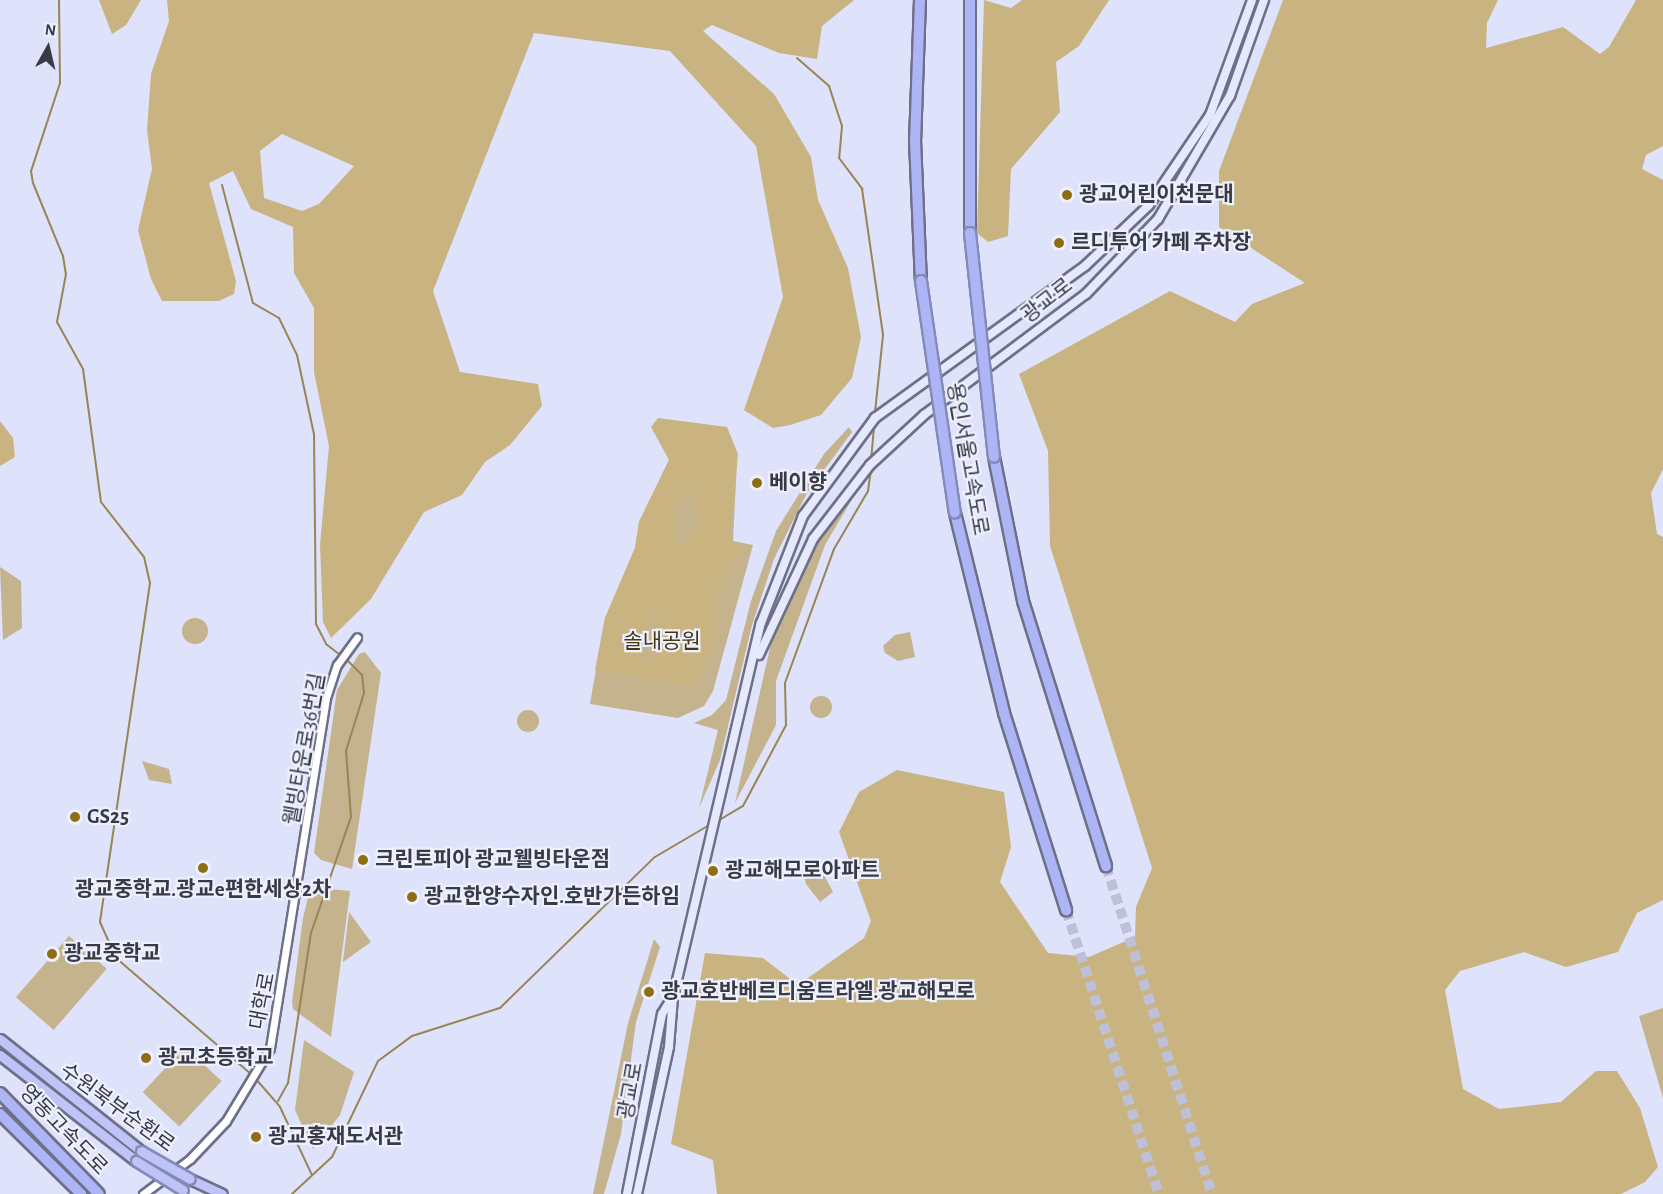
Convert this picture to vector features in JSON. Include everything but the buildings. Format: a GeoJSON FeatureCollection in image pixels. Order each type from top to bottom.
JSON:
{"type":"FeatureCollection","features":[{"type":"Feature","properties":{"kind":"highway","name":"용인서울고속도로"},"geometry":{"type":"LineString","coordinates":[[920,0],[915,140],[921,281],[955,513],[1004,713],[1066,910]]}},
{"type":"Feature","properties":{"kind":"highway","name":"용인서울고속도로"},"geometry":{"type":"LineString","coordinates":[[970,0],[969,233],[994,457],[1023,601],[1106,866]]}},
{"type":"Feature","properties":{"kind":"highway","name":"수원북부순환로"},"geometry":{"type":"LineString","coordinates":[[0,1039],[141,1151],[222,1194]]}},
{"type":"Feature","properties":{"kind":"highway","name":"수원북부순환로"},"geometry":{"type":"LineString","coordinates":[[0,1055],[136,1161],[187,1192]]}},
{"type":"Feature","properties":{"kind":"highway","name":"영동고속도로"},"geometry":{"type":"LineString","coordinates":[[0,1093],[99,1194]]}},
{"type":"Feature","properties":{"kind":"highway","name":"영동고속도로"},"geometry":{"type":"LineString","coordinates":[[0,1114],[81,1194]]}},
{"type":"Feature","properties":{"kind":"main road","name":"광교로"},"geometry":{"type":"LineString","coordinates":[[637,1194],[669,1047],[673,997],[755,665],[761,623],[785,551],[846,454],[886,409],[1085,266],[1149,205],[1210,115],[1252,0]]}},
{"type":"Feature","properties":{"kind":"main road","name":"광교로"},"geometry":{"type":"LineString","coordinates":[[755,665],[813,539],[858,479],[897,438],[1049,323],[1130,253],[1180,188],[1210,136],[1238,78],[1264,0]]}},
{"type":"Feature","properties":{"kind":"main road","name":"광교로"},"geometry":{"type":"LineString","coordinates":[[627,1194],[662,1014],[673,997]]}},
{"type":"Feature","properties":{"kind":"street","name":"웰빙타운로36번길"},"geometry":{"type":"LineString","coordinates":[[300,873],[326,698],[337,665],[357,637]]}},
{"type":"Feature","properties":{"kind":"street","name":"대학로"},"geometry":{"type":"LineString","coordinates":[[143,1194],[214,1135],[252,1086],[279,1015],[300,873]]}},
{"type":"Feature","properties":{"kind":"green space"},"geometry":{"type":"Polygon","coordinates":[[[99,0],[141,0],[126,25],[112,34],[99,0]]]}},
{"type":"Feature","properties":{"kind":"green space"},"geometry":{"type":"Polygon","coordinates":[[[167,0],[854,0],[822,26],[817,59],[779,53],[712,25],[703,31],[774,94],[811,157],[818,200],[848,268],[861,337],[852,378],[821,415],[790,425],[773,428],[744,410],[783,297],[756,146],[670,51],[534,33],[433,291],[460,372],[538,384],[542,406],[510,445],[485,462],[462,495],[424,512],[371,599],[331,638],[323,622],[320,545],[329,446],[314,372],[314,308],[294,273],[293,227],[251,209],[233,171],[209,183],[236,281],[234,294],[219,301],[162,301],[151,279],[138,230],[152,169],[147,130],[151,74],[169,21],[167,0]],[[282,134],[260,151],[264,198],[302,211],[319,204],[354,166],[282,134]]]}},
{"type":"Feature","properties":{"kind":"green space"},"geometry":{"type":"Polygon","coordinates":[[[984,0],[1011,8],[1022,0],[1109,0],[1079,46],[1056,62],[1060,112],[1011,169],[1008,236],[988,242],[977,233],[984,0]]]}},
{"type":"Feature","properties":{"kind":"green space"},"geometry":{"type":"Polygon","coordinates":[[[1283,0],[1498,0],[1487,23],[1486,48],[1563,27],[1600,54],[1609,47],[1636,0],[1663,0],[1663,146],[1646,155],[1642,169],[1663,180],[1663,469],[1651,493],[1657,534],[1663,537],[1663,900],[1637,913],[1618,952],[1566,967],[1524,952],[1460,971],[1445,990],[1463,1089],[1499,1109],[1561,1102],[1596,1071],[1617,1071],[1640,1108],[1658,1167],[1645,1182],[1621,1194],[717,1194],[713,1160],[671,1144],[705,953],[763,958],[798,985],[864,938],[871,921],[839,832],[859,792],[897,770],[1004,792],[1011,847],[1000,882],[1048,953],[1089,957],[1135,937],[1136,907],[1152,868],[1050,546],[1048,451],[1019,374],[1170,291],[1235,322],[1252,304],[1305,283],[1219,227],[1219,171],[1283,0]]]}},
{"type":"Feature","properties":{"kind":"green space","name":"솔내공원"},"geometry":{"type":"Polygon","coordinates":[[[658,418],[727,427],[738,454],[729,539],[741,548],[717,594],[718,633],[696,686],[595,670],[605,618],[635,548],[639,522],[669,460],[651,427],[658,418]],[[684,493],[674,508],[676,543],[684,542],[700,522],[693,496],[684,493]],[[653,609],[639,653],[645,666],[655,647],[658,612],[653,609]]]}},
{"type":"Feature","properties":{"kind":"green space"},"geometry":{"type":"Polygon","coordinates":[[[0,421],[13,438],[15,457],[0,466],[0,421]]]}},
{"type":"Feature","properties":{"kind":"green space"},"geometry":{"type":"Polygon","coordinates":[[[849,427],[852,432],[807,493],[774,559],[752,625],[720,760],[699,808],[718,730],[694,723],[712,715],[726,700],[751,601],[776,531],[824,454],[849,427]]]}},
{"type":"Feature","properties":{"kind":"green space","name":"솔내공원"},"geometry":{"type":"Polygon","coordinates":[[[669,460],[737,462],[733,541],[753,545],[713,691],[704,706],[678,718],[590,704],[605,618],[635,548],[639,522],[669,460]]]}},
{"type":"Feature","properties":{"kind":"green space"},"geometry":{"type":"Polygon","coordinates":[[[861,484],[825,545],[776,681],[776,725],[735,803],[774,630],[817,542],[861,484]]]}},
{"type":"Feature","properties":{"kind":"green space"},"geometry":{"type":"Polygon","coordinates":[[[0,567],[21,581],[22,628],[3,640],[0,567]]]}},
{"type":"Feature","properties":{"kind":"green space"},"geometry":{"type":"Polygon","coordinates":[[[195,618],[204,622],[208,631],[204,640],[195,644],[186,640],[182,631],[186,622],[195,618]]]}},
{"type":"Feature","properties":{"kind":"green space"},"geometry":{"type":"Polygon","coordinates":[[[910,632],[915,657],[898,661],[885,653],[883,646],[895,635],[910,632]]]}},
{"type":"Feature","properties":{"kind":"green space"},"geometry":{"type":"Polygon","coordinates":[[[365,652],[381,673],[352,869],[321,860],[314,853],[337,690],[359,654],[365,652]]]}},
{"type":"Feature","properties":{"kind":"green space"},"geometry":{"type":"Polygon","coordinates":[[[817,696],[825,696],[832,703],[832,711],[825,718],[817,718],[810,711],[810,703],[817,696]]]}},
{"type":"Feature","properties":{"kind":"green space"},"geometry":{"type":"Polygon","coordinates":[[[528,710],[536,713],[539,721],[536,729],[528,732],[520,729],[517,721],[520,713],[528,710]]]}},
{"type":"Feature","properties":{"kind":"green space"},"geometry":{"type":"Polygon","coordinates":[[[142,761],[169,769],[172,784],[149,780],[142,761]]]}},
{"type":"Feature","properties":{"kind":"green space"},"geometry":{"type":"Polygon","coordinates":[[[810,871],[823,873],[833,892],[820,902],[806,884],[804,875],[810,871]]]}},
{"type":"Feature","properties":{"kind":"green space"},"geometry":{"type":"Polygon","coordinates":[[[318,888],[350,891],[331,1037],[293,1009],[292,1002],[303,918],[309,894],[318,888]]]}},
{"type":"Feature","properties":{"kind":"green space"},"geometry":{"type":"Polygon","coordinates":[[[349,912],[371,942],[343,962],[343,961],[349,912]]]}},
{"type":"Feature","properties":{"kind":"green space"},"geometry":{"type":"Polygon","coordinates":[[[69,936],[107,969],[54,1030],[16,997],[69,936]]]}},
{"type":"Feature","properties":{"kind":"green space"},"geometry":{"type":"Polygon","coordinates":[[[654,939],[660,947],[636,1022],[621,1134],[604,1194],[593,1194],[628,1023],[654,939]]]}},
{"type":"Feature","properties":{"kind":"green space"},"geometry":{"type":"Polygon","coordinates":[[[1663,1008],[1663,1098],[1639,1016],[1663,1008]]]}},
{"type":"Feature","properties":{"kind":"green space"},"geometry":{"type":"Polygon","coordinates":[[[304,1040],[354,1072],[340,1115],[313,1149],[295,1110],[304,1040]]]}},
{"type":"Feature","properties":{"kind":"green space"},"geometry":{"type":"Polygon","coordinates":[[[185,1047],[222,1081],[179,1126],[143,1092],[185,1047]]]}},
{"type":"Feature","properties":{"kind":"waterway"},"geometry":{"type":"LineString","coordinates":[[59,0],[60,83],[31,171],[33,183],[63,256],[66,274],[57,322],[83,369],[101,502],[144,557],[150,583],[100,922],[116,958],[251,1074]]}},
{"type":"Feature","properties":{"kind":"waterway"},"geometry":{"type":"LineString","coordinates":[[797,58],[829,86],[842,126],[839,158],[862,189],[883,335],[875,413]]}},
{"type":"Feature","properties":{"kind":"waterway"},"geometry":{"type":"LineString","coordinates":[[222,185],[253,303],[279,318],[297,355],[314,434],[316,624],[326,644],[340,655]]}},
{"type":"Feature","properties":{"kind":"waterway"},"geometry":{"type":"LineString","coordinates":[[871,461],[874,425]]}},
{"type":"Feature","properties":{"kind":"waterway"},"geometry":{"type":"LineString","coordinates":[[716,822],[743,806],[786,725],[785,683],[834,549],[868,491],[871,470]]}},
{"type":"Feature","properties":{"kind":"waterway"},"geometry":{"type":"LineString","coordinates":[[278,1101],[288,1083],[311,933],[351,817],[346,751],[364,693],[362,675],[345,658]]}},
{"type":"Feature","properties":{"kind":"waterway"},"geometry":{"type":"LineString","coordinates":[[292,1194],[332,1157],[378,1061],[412,1036],[500,1008],[655,857],[711,824]]}},
{"type":"Feature","properties":{"kind":"waterway"},"geometry":{"type":"LineString","coordinates":[[255,1078],[280,1107],[312,1175]]}},
{"type":"Feature","properties":{"kind":"tunnel"},"geometry":{"type":"LineString","coordinates":[[1106,866],[1212,1194]]}},
{"type":"Feature","properties":{"kind":"tunnel"},"geometry":{"type":"LineString","coordinates":[[1066,910],[1159,1194]]}},
{"type":"Feature","properties":{"kind":"place","name":"광교어린이천문대"},"geometry":{"type":"Point","coordinates":[1067,195]}},
{"type":"Feature","properties":{"kind":"place","name":"르디투어 카페 주차장"},"geometry":{"type":"Point","coordinates":[1059,243]}},
{"type":"Feature","properties":{"kind":"place","name":"베이향"},"geometry":{"type":"Point","coordinates":[757,483]}},
{"type":"Feature","properties":{"kind":"place","name":"GS25"},"geometry":{"type":"Point","coordinates":[75,817]}},
{"type":"Feature","properties":{"kind":"place","name":"크린토피아 광교웰빙타운점"},"geometry":{"type":"Point","coordinates":[363,860]}},
{"type":"Feature","properties":{"kind":"place","name":"광교중학교.광교e편한세상2차"},"geometry":{"type":"Point","coordinates":[203,868]}},
{"type":"Feature","properties":{"kind":"place","name":"광교해모로아파트"},"geometry":{"type":"Point","coordinates":[713,871]}},
{"type":"Feature","properties":{"kind":"place","name":"광교한양수자인.호반가든하임"},"geometry":{"type":"Point","coordinates":[412,897]}},
{"type":"Feature","properties":{"kind":"place","name":"광교중학교"},"geometry":{"type":"Point","coordinates":[52,954]}},
{"type":"Feature","properties":{"kind":"place","name":"광교호반베르디움트라엘.광교해모로"},"geometry":{"type":"Point","coordinates":[649,992]}},
{"type":"Feature","properties":{"kind":"place","name":"광교초등학교"},"geometry":{"type":"Point","coordinates":[146,1058]}},
{"type":"Feature","properties":{"kind":"place","name":"광교홍재도서관"},"geometry":{"type":"Point","coordinates":[256,1137]}}]}
